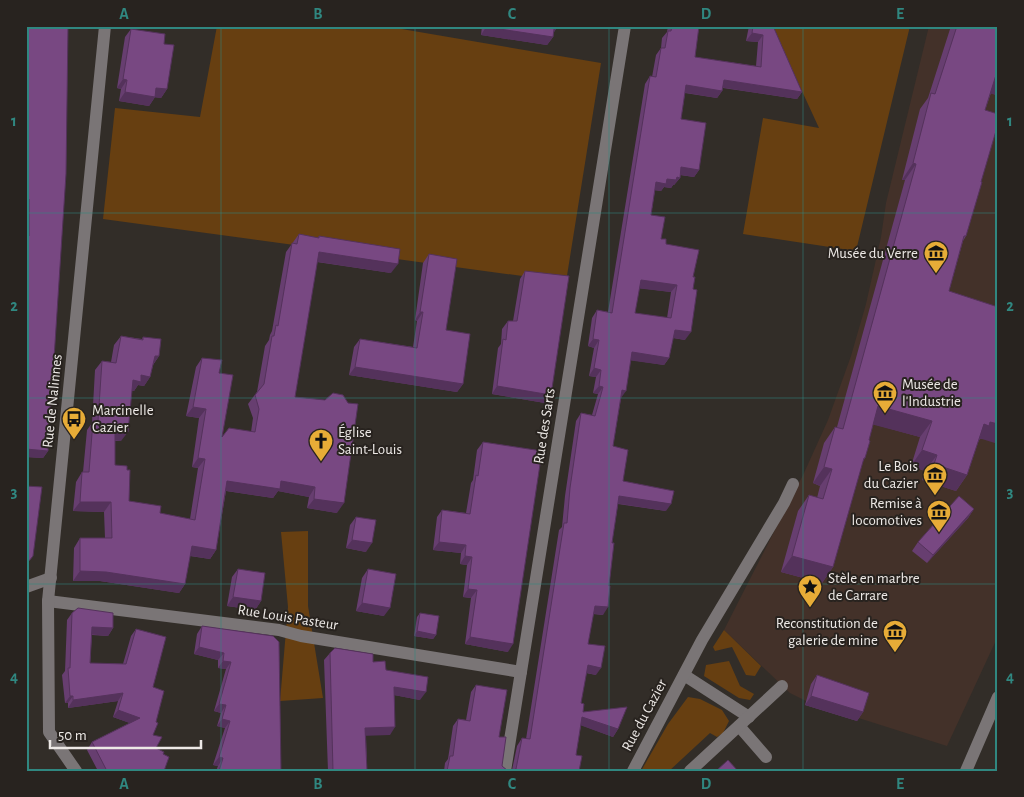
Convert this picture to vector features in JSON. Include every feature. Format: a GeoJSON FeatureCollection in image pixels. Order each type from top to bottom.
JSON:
{"type":"FeatureCollection","features":[{"type":"Feature","properties":{"kind":"street","name":"Rue de Nalinnes"},"geometry":{"type":"LineString","coordinates":[[76,771],[49,732],[48,602],[105,26]]}},
{"type":"Feature","properties":{"kind":"street","name":"Rue des Sarts"},"geometry":{"type":"LineString","coordinates":[[505,771],[624,26]]}},
{"type":"Feature","properties":{"kind":"street","name":"Rue du Cazier"},"geometry":{"type":"LineString","coordinates":[[633,771],[702,640],[784,503],[793,484]]}},
{"type":"Feature","properties":{"kind":"street"},"geometry":{"type":"LineString","coordinates":[[26,587],[51,578]]}},
{"type":"Feature","properties":{"kind":"street","name":"Rue Louis Pasteur"},"geometry":{"type":"LineString","coordinates":[[48,602],[279,630],[301,636],[521,672]]}},
{"type":"Feature","properties":{"kind":"street","name":"Rue du Cazier"},"geometry":{"type":"LineString","coordinates":[[684,675],[749,717]]}},
{"type":"Feature","properties":{"kind":"street"},"geometry":{"type":"LineString","coordinates":[[690,771],[782,686]]}},
{"type":"Feature","properties":{"kind":"street"},"geometry":{"type":"LineString","coordinates":[[966,771],[998,697]]}},
{"type":"Feature","properties":{"kind":"street"},"geometry":{"type":"LineString","coordinates":[[739,726],[766,757]]}},
{"type":"Feature","properties":{"kind":"shaded area"},"geometry":{"type":"Polygon","coordinates":[[[217,26],[384,26],[601,63],[566,282],[103,219],[115,108],[200,117],[217,26]]]}},
{"type":"Feature","properties":{"kind":"shaded area"},"geometry":{"type":"Polygon","coordinates":[[[772,26],[910,26],[856,251],[743,234],[763,118],[819,128],[772,26]]]}},
{"type":"Feature","properties":{"kind":"shaded area"},"geometry":{"type":"Polygon","coordinates":[[[929,26],[998,26],[998,636],[947,746],[808,702],[790,693],[724,630],[804,473],[828,420],[851,356],[866,304],[881,237],[886,203],[929,26]]]}},
{"type":"Feature","properties":{"kind":"shaded area"},"geometry":{"type":"Polygon","coordinates":[[[308,531],[308,606],[323,698],[280,701],[288,607],[281,532],[308,531]]]}},
{"type":"Feature","properties":{"kind":"shaded area"},"geometry":{"type":"Polygon","coordinates":[[[724,630],[761,666],[755,676],[746,675],[732,647],[715,651],[713,647],[724,630]]]}},
{"type":"Feature","properties":{"kind":"shaded area"},"geometry":{"type":"Polygon","coordinates":[[[729,661],[740,686],[754,694],[750,700],[739,698],[704,676],[706,665],[729,661]]]}},
{"type":"Feature","properties":{"kind":"shaded area"},"geometry":{"type":"Polygon","coordinates":[[[688,697],[700,699],[722,710],[729,721],[723,733],[717,737],[710,733],[669,771],[641,771],[668,724],[688,697]]]}},
{"type":"Feature","properties":{"kind":"building"},"geometry":{"type":"Polygon","coordinates":[[[29,26],[68,26],[66,174],[48,451],[26,449],[26,236],[29,236],[29,199],[26,199],[26,30],[29,29],[29,26]]]}},
{"type":"Feature","properties":{"kind":"building"},"geometry":{"type":"Polygon","coordinates":[[[486,26],[556,26],[556,29],[554,29],[553,37],[486,26]]]}},
{"type":"Feature","properties":{"kind":"building"},"geometry":{"type":"Polygon","coordinates":[[[672,26],[699,26],[695,57],[761,67],[763,35],[752,33],[753,26],[773,26],[802,92],[724,80],[722,91],[686,85],[681,119],[706,123],[699,170],[681,167],[680,178],[677,177],[676,180],[667,179],[666,184],[656,182],[651,215],[665,217],[661,239],[666,239],[666,244],[699,250],[693,277],[695,277],[693,289],[697,290],[691,332],[675,330],[669,358],[632,352],[626,391],[622,390],[613,446],[628,450],[623,481],[674,491],[671,504],[619,496],[612,543],[614,543],[608,607],[595,606],[588,644],[605,646],[601,668],[588,665],[581,703],[584,704],[583,712],[627,707],[618,729],[582,717],[576,755],[582,756],[579,771],[511,771],[516,769],[522,738],[530,739],[564,523],[567,523],[581,413],[595,416],[603,387],[599,386],[601,370],[594,368],[599,340],[593,339],[597,310],[612,313],[650,76],[656,77],[661,48],[665,48],[668,31],[671,31],[672,26]],[[641,280],[635,313],[671,318],[677,285],[641,280]]]}},
{"type":"Feature","properties":{"kind":"building"},"geometry":{"type":"Polygon","coordinates":[[[957,26],[998,26],[998,76],[996,75],[985,110],[998,114],[998,124],[949,291],[998,307],[998,424],[990,422],[989,426],[984,424],[967,475],[934,464],[937,455],[922,450],[932,421],[878,406],[870,441],[833,567],[792,556],[809,495],[823,499],[832,469],[824,467],[835,427],[843,429],[916,164],[913,163],[931,93],[935,94],[957,26]]]}},
{"type":"Feature","properties":{"kind":"building"},"geometry":{"type":"Polygon","coordinates":[[[131,29],[165,34],[164,44],[174,45],[167,89],[156,88],[155,97],[125,92],[127,80],[123,79],[131,29]]]}},
{"type":"Feature","properties":{"kind":"building"},"geometry":{"type":"Polygon","coordinates":[[[299,234],[400,249],[398,264],[319,252],[295,397],[325,400],[333,393],[343,395],[348,403],[358,404],[344,503],[314,499],[315,487],[281,481],[280,489],[227,481],[216,550],[192,546],[185,584],[106,572],[80,571],[80,538],[112,538],[111,502],[80,502],[82,472],[89,472],[93,421],[98,421],[102,361],[116,363],[121,336],[143,340],[143,337],[161,339],[159,356],[155,356],[150,377],[141,375],[141,382],[133,380],[128,432],[115,431],[115,465],[127,466],[127,470],[130,470],[129,501],[161,506],[160,513],[195,520],[205,459],[198,458],[206,409],[193,407],[202,358],[222,360],[219,373],[233,375],[222,437],[229,428],[255,432],[259,409],[255,395],[264,384],[272,336],[274,336],[276,325],[278,326],[292,243],[297,244],[299,234]]]}},
{"type":"Feature","properties":{"kind":"building"},"geometry":{"type":"Polygon","coordinates":[[[429,254],[457,259],[446,330],[470,334],[463,384],[355,367],[360,339],[417,348],[423,312],[420,312],[429,254]]]}},
{"type":"Feature","properties":{"kind":"building"},"geometry":{"type":"Polygon","coordinates":[[[525,271],[569,276],[551,395],[497,386],[503,339],[506,340],[508,321],[517,321],[525,271]]]}},
{"type":"Feature","properties":{"kind":"building"},"geometry":{"type":"Polygon","coordinates":[[[483,442],[542,451],[513,644],[470,637],[477,590],[468,589],[472,557],[465,556],[466,545],[439,542],[442,510],[470,514],[483,442]]]}},
{"type":"Feature","properties":{"kind":"building"},"geometry":{"type":"Polygon","coordinates":[[[26,486],[42,487],[33,556],[26,562],[26,486]]]}},
{"type":"Feature","properties":{"kind":"building"},"geometry":{"type":"Polygon","coordinates":[[[959,496],[974,509],[933,555],[918,542],[959,496]]]}},
{"type":"Feature","properties":{"kind":"building"},"geometry":{"type":"Polygon","coordinates":[[[356,517],[376,520],[372,543],[352,540],[356,517]]]}},
{"type":"Feature","properties":{"kind":"building"},"geometry":{"type":"Polygon","coordinates":[[[238,569],[265,573],[261,601],[233,597],[238,569]]]}},
{"type":"Feature","properties":{"kind":"building"},"geometry":{"type":"Polygon","coordinates":[[[368,569],[396,574],[390,608],[362,603],[368,569]]]}},
{"type":"Feature","properties":{"kind":"building"},"geometry":{"type":"Polygon","coordinates":[[[78,608],[113,613],[113,628],[92,627],[90,663],[126,664],[136,629],[166,637],[153,687],[164,691],[156,722],[158,723],[153,735],[162,737],[156,748],[169,757],[164,771],[107,771],[92,742],[140,718],[118,710],[123,693],[73,700],[73,696],[70,696],[68,668],[70,668],[72,613],[78,608]]]}},
{"type":"Feature","properties":{"kind":"building"},"geometry":{"type":"Polygon","coordinates":[[[420,613],[439,616],[436,635],[417,631],[420,613]]]}},
{"type":"Feature","properties":{"kind":"building"},"geometry":{"type":"Polygon","coordinates":[[[202,626],[273,636],[279,642],[281,771],[219,771],[223,758],[219,757],[230,721],[222,719],[226,705],[219,704],[231,662],[223,661],[224,653],[199,647],[202,626]]]}},
{"type":"Feature","properties":{"kind":"building"},"geometry":{"type":"Polygon","coordinates":[[[335,648],[373,654],[373,662],[385,661],[386,670],[428,677],[426,692],[394,687],[395,727],[365,728],[367,771],[333,771],[330,653],[335,648]]]}},
{"type":"Feature","properties":{"kind":"building"},"geometry":{"type":"Polygon","coordinates":[[[817,675],[869,693],[863,712],[811,696],[817,675]]]}},
{"type":"Feature","properties":{"kind":"building"},"geometry":{"type":"Polygon","coordinates":[[[476,685],[507,690],[499,737],[506,737],[502,766],[508,771],[447,771],[450,756],[453,756],[458,719],[470,721],[476,685]]]}},
{"type":"Feature","properties":{"kind":"building"},"geometry":{"type":"Polygon","coordinates":[[[728,760],[738,771],[716,771],[728,760]]]}},
{"type":"Feature","properties":{"kind":"place","name":"Musée du Verre"},"geometry":{"type":"Point","coordinates":[936,274]}},
{"type":"Feature","properties":{"kind":"place","name":"Musée de l'Industrie"},"geometry":{"type":"Point","coordinates":[885,414]}},
{"type":"Feature","properties":{"kind":"place","name":"Marcinelle Cazier"},"geometry":{"type":"Point","coordinates":[74,440]}},
{"type":"Feature","properties":{"kind":"place","name":"Église Saint-Louis"},"geometry":{"type":"Point","coordinates":[321,462]}},
{"type":"Feature","properties":{"kind":"place","name":"Le Bois du Cazier"},"geometry":{"type":"Point","coordinates":[935,496]}},
{"type":"Feature","properties":{"kind":"place","name":"Remise à locomotives"},"geometry":{"type":"Point","coordinates":[939,533]}},
{"type":"Feature","properties":{"kind":"place","name":"Stèle en marbre de Carrare"},"geometry":{"type":"Point","coordinates":[810,608]}},
{"type":"Feature","properties":{"kind":"place","name":"Reconstitution de galerie de mine"},"geometry":{"type":"Point","coordinates":[895,653]}}]}
